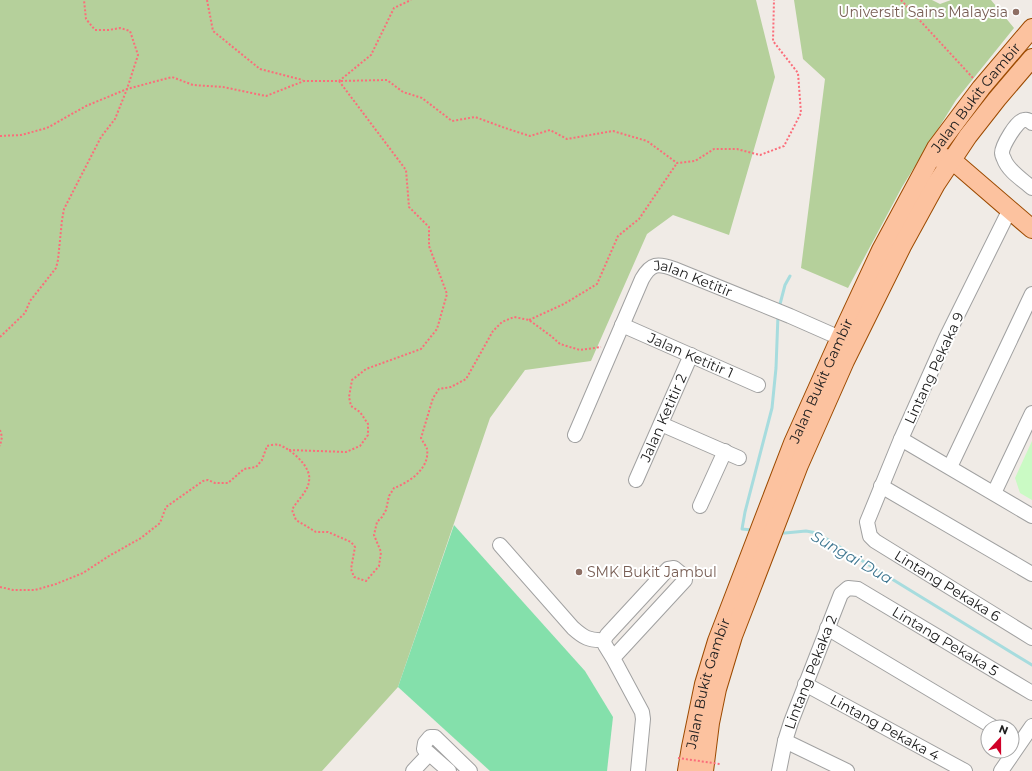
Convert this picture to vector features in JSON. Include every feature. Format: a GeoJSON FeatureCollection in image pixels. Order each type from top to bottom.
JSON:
{"type":"FeatureCollection","features":[{"type":"Feature","properties":{"kind":"main road","name":"Jalan Bukit Gambir"},"geometry":{"type":"LineString","coordinates":[[682,764],[717,641],[760,546],[771,517],[793,443],[881,250],[926,166],[948,131],[981,88],[1032,28]]}},
{"type":"Feature","properties":{"kind":"main road","name":"Jalan Bukit Gambir"},"geometry":{"type":"LineString","coordinates":[[771,517],[799,465],[845,361],[902,246],[936,184],[968,136],[1032,58]]}},
{"type":"Feature","properties":{"kind":"main road"},"geometry":{"type":"LineString","coordinates":[[948,131],[948,153],[952,160],[1032,229]]}},
{"type":"Feature","properties":{"kind":"main road"},"geometry":{"type":"LineString","coordinates":[[968,136],[965,154],[972,177]]}},
{"type":"Feature","properties":{"kind":"main road"},"geometry":{"type":"LineString","coordinates":[[926,166],[943,158],[952,160]]}},
{"type":"Feature","properties":{"kind":"main road"},"geometry":{"type":"LineString","coordinates":[[936,184],[956,177],[972,177]]}},
{"type":"Feature","properties":{"kind":"main road","name":"Jalan Bukit Gambir"},"geometry":{"type":"LineString","coordinates":[[712,768],[710,723],[717,690],[760,546]]}},
{"type":"Feature","properties":{"kind":"street"},"geometry":{"type":"LineString","coordinates":[[1032,123],[1023,119],[1018,122],[1002,152],[1008,167],[1032,188]]}},
{"type":"Feature","properties":{"kind":"street","name":"Lintang Pekaka 9"},"geometry":{"type":"LineString","coordinates":[[867,530],[867,522],[901,439],[946,338],[1010,209]]}},
{"type":"Feature","properties":{"kind":"street","name":"Jalan Ketitir"},"geometry":{"type":"LineString","coordinates":[[575,435],[646,271],[653,266],[660,264],[674,269],[768,306],[840,338]]}},
{"type":"Feature","properties":{"kind":"street"},"geometry":{"type":"LineString","coordinates":[[950,467],[1032,294]]}},
{"type":"Feature","properties":{"kind":"street","name":"Jalan Ketitir 1"},"geometry":{"type":"LineString","coordinates":[[622,325],[758,385]]}},
{"type":"Feature","properties":{"kind":"street","name":"Jalan Ketitir 2"},"geometry":{"type":"LineString","coordinates":[[636,480],[691,355]]}},
{"type":"Feature","properties":{"kind":"street"},"geometry":{"type":"LineString","coordinates":[[994,493],[1032,412]]}},
{"type":"Feature","properties":{"kind":"street"},"geometry":{"type":"LineString","coordinates":[[661,424],[739,458]]}},
{"type":"Feature","properties":{"kind":"street"},"geometry":{"type":"LineString","coordinates":[[901,439],[1032,516]]}},
{"type":"Feature","properties":{"kind":"street"},"geometry":{"type":"LineString","coordinates":[[700,506],[725,451]]}},
{"type":"Feature","properties":{"kind":"street"},"geometry":{"type":"LineString","coordinates":[[881,486],[1032,574]]}},
{"type":"Feature","properties":{"kind":"street","name":"Lintang Pekaka 6"},"geometry":{"type":"LineString","coordinates":[[867,530],[875,541],[1032,638]]}},
{"type":"Feature","properties":{"kind":"street"},"geometry":{"type":"LineString","coordinates":[[500,545],[573,628],[580,635],[594,641],[604,640],[668,569],[674,568],[685,577],[685,580],[613,658]]}},
{"type":"Feature","properties":{"kind":"street","name":"Lintang Pekaka 2"},"geometry":{"type":"LineString","coordinates":[[780,771],[785,740],[791,722],[841,594],[848,588],[858,589]]}},
{"type":"Feature","properties":{"kind":"street","name":"Lintang Pekaka 5"},"geometry":{"type":"LineString","coordinates":[[858,589],[1032,693]]}},
{"type":"Feature","properties":{"kind":"street"},"geometry":{"type":"LineString","coordinates":[[827,628],[980,719]]}},
{"type":"Feature","properties":{"kind":"street"},"geometry":{"type":"LineString","coordinates":[[604,640],[605,645],[642,712],[644,719],[638,771]]}},
{"type":"Feature","properties":{"kind":"street","name":"Lintang Pekaka 4"},"geometry":{"type":"LineString","coordinates":[[806,684],[965,771]]}},
{"type":"Feature","properties":{"kind":"street"},"geometry":{"type":"LineString","coordinates":[[1020,737],[1032,726]]}},
{"type":"Feature","properties":{"kind":"street"},"geometry":{"type":"LineString","coordinates":[[449,771],[424,749],[424,746],[430,737],[432,736],[435,738],[470,771]]}},
{"type":"Feature","properties":{"kind":"street"},"geometry":{"type":"LineString","coordinates":[[785,740],[847,771]]}},
{"type":"Feature","properties":{"kind":"street"},"geometry":{"type":"LineString","coordinates":[[413,771],[429,754]]}},
{"type":"Feature","properties":{"kind":"street"},"geometry":{"type":"LineString","coordinates":[[1002,771],[1008,759]]}},
{"type":"Feature","properties":{"kind":"path"},"geometry":{"type":"LineString","coordinates":[[0,337],[25,313],[30,301],[56,268],[64,209],[101,137],[115,119],[138,55],[130,32],[120,28],[95,30],[86,19],[84,0]]}},
{"type":"Feature","properties":{"kind":"path"},"geometry":{"type":"LineString","coordinates":[[207,0],[213,31],[260,69],[304,81],[387,80],[403,92],[422,98],[452,121],[475,117],[530,136],[550,130],[568,139],[613,131],[647,141],[677,163],[695,161],[714,149],[737,149],[760,155],[784,146],[801,113],[798,73],[773,41],[774,0]]}},
{"type":"Feature","properties":{"kind":"path"},"geometry":{"type":"LineString","coordinates":[[338,81],[371,55],[394,8],[411,0]]}},
{"type":"Feature","properties":{"kind":"path"},"geometry":{"type":"LineString","coordinates":[[901,0],[981,88]]}},
{"type":"Feature","properties":{"kind":"path"},"geometry":{"type":"LineString","coordinates":[[0,136],[21,135],[47,128],[86,106],[127,89],[172,77],[193,86],[223,87],[266,96],[304,81]]}},
{"type":"Feature","properties":{"kind":"path"},"geometry":{"type":"LineString","coordinates":[[289,450],[346,452],[360,446],[368,435],[368,424],[360,412],[351,406],[349,397],[352,380],[366,369],[421,349],[437,329],[447,294],[429,246],[428,227],[409,207],[406,170],[338,81]]}},
{"type":"Feature","properties":{"kind":"path"},"geometry":{"type":"LineString","coordinates":[[529,320],[564,304],[597,284],[618,236],[639,219],[677,163]]}},
{"type":"Feature","properties":{"kind":"path"},"geometry":{"type":"LineString","coordinates":[[0,587],[13,590],[35,590],[56,584],[82,573],[146,534],[160,522],[166,507],[203,481],[208,480],[215,483],[228,483],[244,469],[256,467],[262,460],[267,446],[278,444],[289,450],[300,460],[309,473],[309,481],[304,493],[292,510],[296,520],[316,532],[328,532],[351,542],[355,547],[351,569],[354,577],[366,581],[379,566],[381,552],[374,535],[377,522],[386,510],[389,496],[394,488],[403,485],[416,475],[426,464],[427,448],[421,438],[436,392],[439,389],[450,387],[466,379],[493,331],[502,322],[514,317],[529,320],[560,344],[580,350],[600,346],[611,350]]}},
{"type":"Feature","properties":{"kind":"path"},"geometry":{"type":"LineString","coordinates":[[0,430],[2,437],[0,446]]}},
{"type":"Feature","properties":{"kind":"path"},"geometry":{"type":"LineString","coordinates":[[682,764],[712,768]]}},
{"type":"Feature","properties":{"kind":"green space"},"geometry":{"type":"Polygon","coordinates":[[[0,0],[756,0],[775,77],[729,235],[673,215],[647,234],[591,361],[525,370],[490,418],[398,687],[322,771],[0,771],[0,0]]]}},
{"type":"Feature","properties":{"kind":"green space"},"geometry":{"type":"Polygon","coordinates":[[[794,0],[932,0],[940,4],[951,0],[991,0],[1014,28],[956,100],[902,187],[848,288],[801,268],[825,79],[803,59],[794,0]]]}},
{"type":"Feature","properties":{"kind":"green space"},"geometry":{"type":"Polygon","coordinates":[[[1032,441],[1032,500],[1020,493],[1015,478],[1032,441]]]}},
{"type":"Feature","properties":{"kind":"green space"},"geometry":{"type":"Polygon","coordinates":[[[454,525],[585,671],[613,717],[607,771],[490,771],[398,687],[454,525]]]}},
{"type":"Feature","properties":{"kind":"waterway","name":"Sungai Dua"},"geometry":{"type":"LineString","coordinates":[[779,308],[785,285],[790,276]]}},
{"type":"Feature","properties":{"kind":"waterway","name":"Sungai Dua"},"geometry":{"type":"LineString","coordinates":[[752,530],[742,529],[772,408],[776,368],[778,315]]}},
{"type":"Feature","properties":{"kind":"waterway","name":"Sungai Dua"},"geometry":{"type":"LineString","coordinates":[[780,533],[806,531],[817,533],[1032,665]]}},
{"type":"Feature","properties":{"kind":"place","name":"Universiti Sains Malaysia"},"geometry":{"type":"Point","coordinates":[1016,12]}},
{"type":"Feature","properties":{"kind":"place","name":"SMK Bukit Jambul"},"geometry":{"type":"Point","coordinates":[579,572]}}]}
